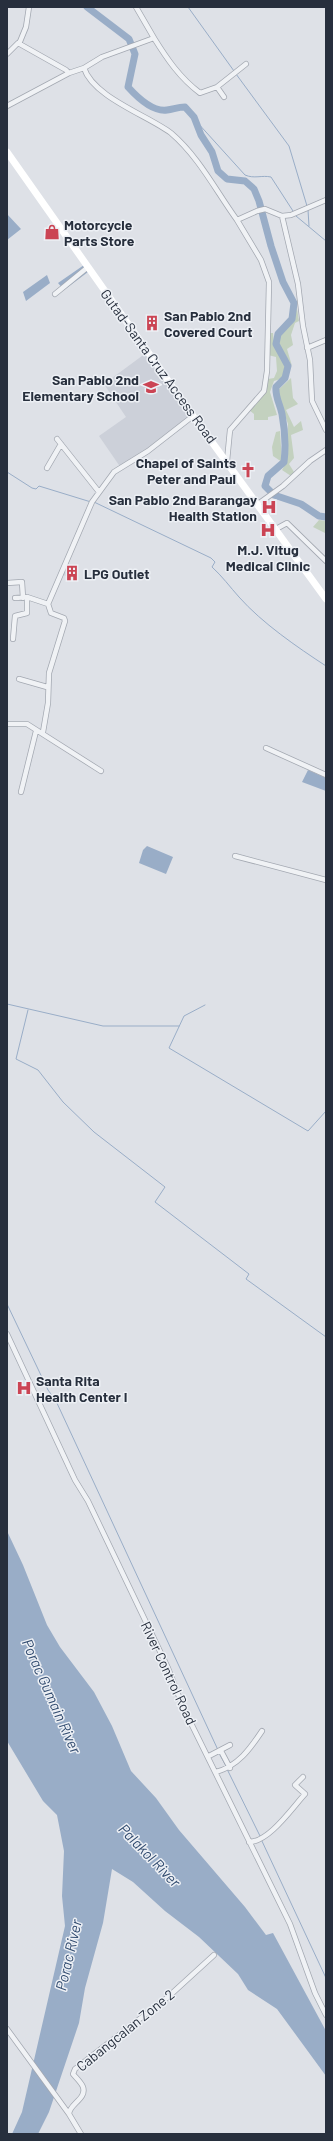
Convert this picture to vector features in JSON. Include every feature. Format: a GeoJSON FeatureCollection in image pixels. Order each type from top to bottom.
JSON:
{"type":"FeatureCollection","features":[{"type":"Feature","properties":{"kind":"main road","name":"Gutad-Santa Cruz Access Road"},"geometry":{"type":"LineString","coordinates":[[7,152],[193,416],[326,599]]}},
{"type":"Feature","properties":{"kind":"street"},"geometry":{"type":"LineString","coordinates":[[7,54],[19,44],[26,27],[29,7]]}},
{"type":"Feature","properties":{"kind":"street"},"geometry":{"type":"LineString","coordinates":[[136,7],[153,38],[174,69],[190,85],[200,92],[217,87],[246,64]]}},
{"type":"Feature","properties":{"kind":"street"},"geometry":{"type":"LineString","coordinates":[[7,106],[69,73],[84,68],[102,57],[130,48],[153,38]]}},
{"type":"Feature","properties":{"kind":"street"},"geometry":{"type":"LineString","coordinates":[[19,44],[69,73]]}},
{"type":"Feature","properties":{"kind":"street"},"geometry":{"type":"LineString","coordinates":[[84,68],[99,87],[119,103],[171,134],[211,180],[261,260],[268,282],[267,371],[264,391],[230,430],[227,461]]}},
{"type":"Feature","properties":{"kind":"street"},"geometry":{"type":"LineString","coordinates":[[217,87],[224,97]]}},
{"type":"Feature","properties":{"kind":"street"},"geometry":{"type":"LineString","coordinates":[[237,220],[264,209],[282,216],[291,215],[326,200]]}},
{"type":"Feature","properties":{"kind":"street"},"geometry":{"type":"LineString","coordinates":[[282,216],[298,284],[310,360],[312,401],[326,430]]}},
{"type":"Feature","properties":{"kind":"street"},"geometry":{"type":"LineString","coordinates":[[55,294],[88,267]]}},
{"type":"Feature","properties":{"kind":"street"},"geometry":{"type":"LineString","coordinates":[[307,348],[326,340]]}},
{"type":"Feature","properties":{"kind":"street"},"geometry":{"type":"LineString","coordinates":[[43,732],[48,703],[47,687],[49,672],[65,621],[64,618],[51,613],[48,604],[92,502],[114,472],[148,451],[193,416]]}},
{"type":"Feature","properties":{"kind":"street"},"geometry":{"type":"LineString","coordinates":[[57,439],[99,492]]}},
{"type":"Feature","properties":{"kind":"street"},"geometry":{"type":"LineString","coordinates":[[47,468],[61,444]]}},
{"type":"Feature","properties":{"kind":"street"},"geometry":{"type":"LineString","coordinates":[[258,504],[274,491],[283,486],[310,461],[326,450]]}},
{"type":"Feature","properties":{"kind":"street"},"geometry":{"type":"LineString","coordinates":[[276,529],[287,523],[326,561]]}},
{"type":"Feature","properties":{"kind":"street"},"geometry":{"type":"LineString","coordinates":[[7,583],[22,582],[27,613],[15,616],[13,639]]}},
{"type":"Feature","properties":{"kind":"street"},"geometry":{"type":"LineString","coordinates":[[15,598],[25,597],[48,604]]}},
{"type":"Feature","properties":{"kind":"street"},"geometry":{"type":"LineString","coordinates":[[19,679],[47,687]]}},
{"type":"Feature","properties":{"kind":"street"},"geometry":{"type":"LineString","coordinates":[[7,724],[28,724],[36,731],[43,732],[101,771]]}},
{"type":"Feature","properties":{"kind":"street"},"geometry":{"type":"LineString","coordinates":[[21,792],[36,731]]}},
{"type":"Feature","properties":{"kind":"street"},"geometry":{"type":"LineString","coordinates":[[266,748],[326,775]]}},
{"type":"Feature","properties":{"kind":"street"},"geometry":{"type":"LineString","coordinates":[[235,856],[326,880]]}},
{"type":"Feature","properties":{"kind":"street","name":"River Control Road"},"geometry":{"type":"LineString","coordinates":[[7,1334],[75,1480],[88,1501],[164,1661],[183,1707],[209,1756],[249,1842],[290,1924],[315,1993],[326,2015]]}},
{"type":"Feature","properties":{"kind":"street"},"geometry":{"type":"LineString","coordinates":[[216,1772],[230,1768],[246,1754],[262,1730]]}},
{"type":"Feature","properties":{"kind":"street"},"geometry":{"type":"LineString","coordinates":[[209,1756],[222,1751],[230,1745]]}},
{"type":"Feature","properties":{"kind":"street"},"geometry":{"type":"LineString","coordinates":[[222,1751],[230,1768]]}},
{"type":"Feature","properties":{"kind":"street"},"geometry":{"type":"LineString","coordinates":[[249,1842],[261,1839],[272,1830],[305,1794],[295,1785],[303,1777]]}},
{"type":"Feature","properties":{"kind":"street","name":"Cabangcalan Zone 2"},"geometry":{"type":"LineString","coordinates":[[69,2114],[70,2108],[80,2098],[83,2091],[73,2074],[75,2069],[168,1997],[214,1955]]}},
{"type":"Feature","properties":{"kind":"street"},"geometry":{"type":"LineString","coordinates":[[7,2029],[69,2114],[81,2134]]}},
{"type":"Feature","properties":{"kind":"shaded area"},"geometry":{"type":"Polygon","coordinates":[[[146,353],[191,417],[121,468],[99,436],[126,417],[104,384],[146,353]]]}},
{"type":"Feature","properties":{"kind":"shaded area"},"geometry":{"type":"Polygon","coordinates":[[[66,566],[77,571],[73,580],[62,574],[66,566]]]}},
{"type":"Feature","properties":{"kind":"green space"},"geometry":{"type":"Polygon","coordinates":[[[296,303],[299,321],[295,323],[291,335],[293,345],[287,349],[292,366],[279,344],[280,335],[295,318],[296,303]]]}},
{"type":"Feature","properties":{"kind":"green space"},"geometry":{"type":"Polygon","coordinates":[[[270,333],[273,333],[274,344],[286,365],[284,378],[274,381],[270,392],[277,415],[268,417],[268,420],[254,420],[254,414],[249,410],[259,399],[268,379],[274,378],[277,371],[276,357],[268,355],[270,333]]]}},
{"type":"Feature","properties":{"kind":"green space"},"geometry":{"type":"Polygon","coordinates":[[[291,378],[293,398],[298,404],[286,410],[294,427],[301,421],[303,430],[291,435],[294,458],[289,464],[294,472],[291,476],[282,470],[287,461],[288,424],[277,391],[291,378]]]}},
{"type":"Feature","properties":{"kind":"green space"},"geometry":{"type":"Polygon","coordinates":[[[280,431],[282,462],[273,456],[272,447],[276,432],[280,431]]]}},
{"type":"Feature","properties":{"kind":"green space"},"geometry":{"type":"Polygon","coordinates":[[[319,520],[326,521],[325,533],[313,527],[319,520]]]}},
{"type":"Feature","properties":{"kind":"water"},"geometry":{"type":"Polygon","coordinates":[[[7,214],[21,229],[7,240],[7,214]]]}},
{"type":"Feature","properties":{"kind":"water"},"geometry":{"type":"Polygon","coordinates":[[[84,265],[88,272],[64,290],[58,283],[84,265]]]}},
{"type":"Feature","properties":{"kind":"water"},"geometry":{"type":"Polygon","coordinates":[[[47,275],[50,283],[26,301],[23,292],[47,275]]]}},
{"type":"Feature","properties":{"kind":"water"},"geometry":{"type":"Polygon","coordinates":[[[308,770],[326,778],[326,791],[302,782],[308,770]]]}},
{"type":"Feature","properties":{"kind":"water"},"geometry":{"type":"Polygon","coordinates":[[[147,846],[173,857],[166,874],[139,863],[143,850],[147,846]]]}},
{"type":"Feature","properties":{"kind":"water"},"geometry":{"type":"Polygon","coordinates":[[[7,1531],[23,1565],[47,1625],[60,1647],[94,1692],[112,1726],[131,1771],[156,1798],[179,1830],[245,1907],[266,1935],[273,1933],[326,2031],[326,2076],[277,2009],[248,1990],[238,1974],[199,1937],[165,1911],[133,1882],[112,1869],[103,1923],[85,1988],[79,2023],[49,2112],[38,2134],[12,2134],[22,2112],[65,1926],[62,1896],[64,1851],[57,1815],[43,1801],[7,1741],[7,1531]]]}},
{"type":"Feature","properties":{"kind":"waterway"},"geometry":{"type":"LineString","coordinates":[[87,7],[129,39],[135,54],[128,87],[141,99],[156,109],[167,110],[185,107],[194,117],[201,135],[212,152],[218,171],[227,179],[245,181],[254,189],[259,201],[271,246],[283,282],[294,303],[292,319],[278,334],[276,344],[288,366],[285,378],[276,387],[276,394],[284,426],[284,462],[268,476],[265,486],[274,495],[301,504],[319,516],[326,517]]}},
{"type":"Feature","properties":{"kind":"waterway"},"geometry":{"type":"LineString","coordinates":[[188,7],[234,71]]}},
{"type":"Feature","properties":{"kind":"waterway"},"geometry":{"type":"LineString","coordinates":[[236,74],[289,146],[307,206]]}},
{"type":"Feature","properties":{"kind":"waterway"},"geometry":{"type":"LineString","coordinates":[[196,121],[245,175],[252,177],[271,177],[293,211]]}},
{"type":"Feature","properties":{"kind":"waterway"},"geometry":{"type":"LineString","coordinates":[[308,210],[309,226]]}},
{"type":"Feature","properties":{"kind":"waterway"},"geometry":{"type":"LineString","coordinates":[[296,216],[326,241]]}},
{"type":"Feature","properties":{"kind":"waterway"},"geometry":{"type":"LineString","coordinates":[[7,472],[32,488],[36,489],[39,486],[91,502]]}},
{"type":"Feature","properties":{"kind":"waterway"},"geometry":{"type":"LineString","coordinates":[[94,502],[211,558],[215,562],[212,567],[248,607],[280,634],[326,666]]}},
{"type":"Feature","properties":{"kind":"waterway"},"geometry":{"type":"LineString","coordinates":[[7,1004],[103,1026],[179,1026]]}},
{"type":"Feature","properties":{"kind":"waterway"},"geometry":{"type":"LineString","coordinates":[[205,1005],[184,1016],[169,1048],[308,1131],[326,1111]]}},
{"type":"Feature","properties":{"kind":"waterway"},"geometry":{"type":"LineString","coordinates":[[28,1010],[16,1059],[38,1070],[63,1102],[94,1132],[165,1187],[155,1202],[249,1274],[246,1279],[326,1337]]}},
{"type":"Feature","properties":{"kind":"waterway"},"geometry":{"type":"LineString","coordinates":[[7,1304],[48,1390],[56,1401],[218,1750]]}},
{"type":"Feature","properties":{"kind":"waterway"},"geometry":{"type":"LineString","coordinates":[[220,1755],[226,1766]]}},
{"type":"Feature","properties":{"kind":"waterway"},"geometry":{"type":"LineString","coordinates":[[227,1769],[260,1836]]}},
{"type":"Feature","properties":{"kind":"waterway"},"geometry":{"type":"LineString","coordinates":[[261,1839],[326,1978]]}},
{"type":"Feature","properties":{"kind":"place","name":"Motorcycle Parts Store"},"geometry":{"type":"Point","coordinates":[52,232]}},
{"type":"Feature","properties":{"kind":"place","name":"San Pablo 2nd Covered Court"},"geometry":{"type":"Point","coordinates":[152,323]}},
{"type":"Feature","properties":{"kind":"place","name":"San Pablo 2nd Elementary School"},"geometry":{"type":"Point","coordinates":[151,387]}},
{"type":"Feature","properties":{"kind":"place","name":"Chapel of Saints Peter and Paul"},"geometry":{"type":"Point","coordinates":[248,470]}},
{"type":"Feature","properties":{"kind":"place","name":"San Pablo 2nd Barangay Health Station"},"geometry":{"type":"Point","coordinates":[269,507]}},
{"type":"Feature","properties":{"kind":"place","name":"M.J. Vitug Medical Clinic"},"geometry":{"type":"Point","coordinates":[268,530]}},
{"type":"Feature","properties":{"kind":"place","name":"LPG Outlet"},"geometry":{"type":"Point","coordinates":[72,573]}},
{"type":"Feature","properties":{"kind":"place","name":"Santa Rita Health Center I"},"geometry":{"type":"Point","coordinates":[24,1388]}},
{"type":"Feature","properties":{"kind":"water label","name":"Porac Gumain River"},"geometry":{"type":"Point","coordinates":[52,1696]}},
{"type":"Feature","properties":{"kind":"water label","name":"Palakol River"},"geometry":{"type":"Point","coordinates":[150,1855]}},
{"type":"Feature","properties":{"kind":"water label","name":"Porac River"},"geometry":{"type":"Point","coordinates":[68,1955]}}]}
